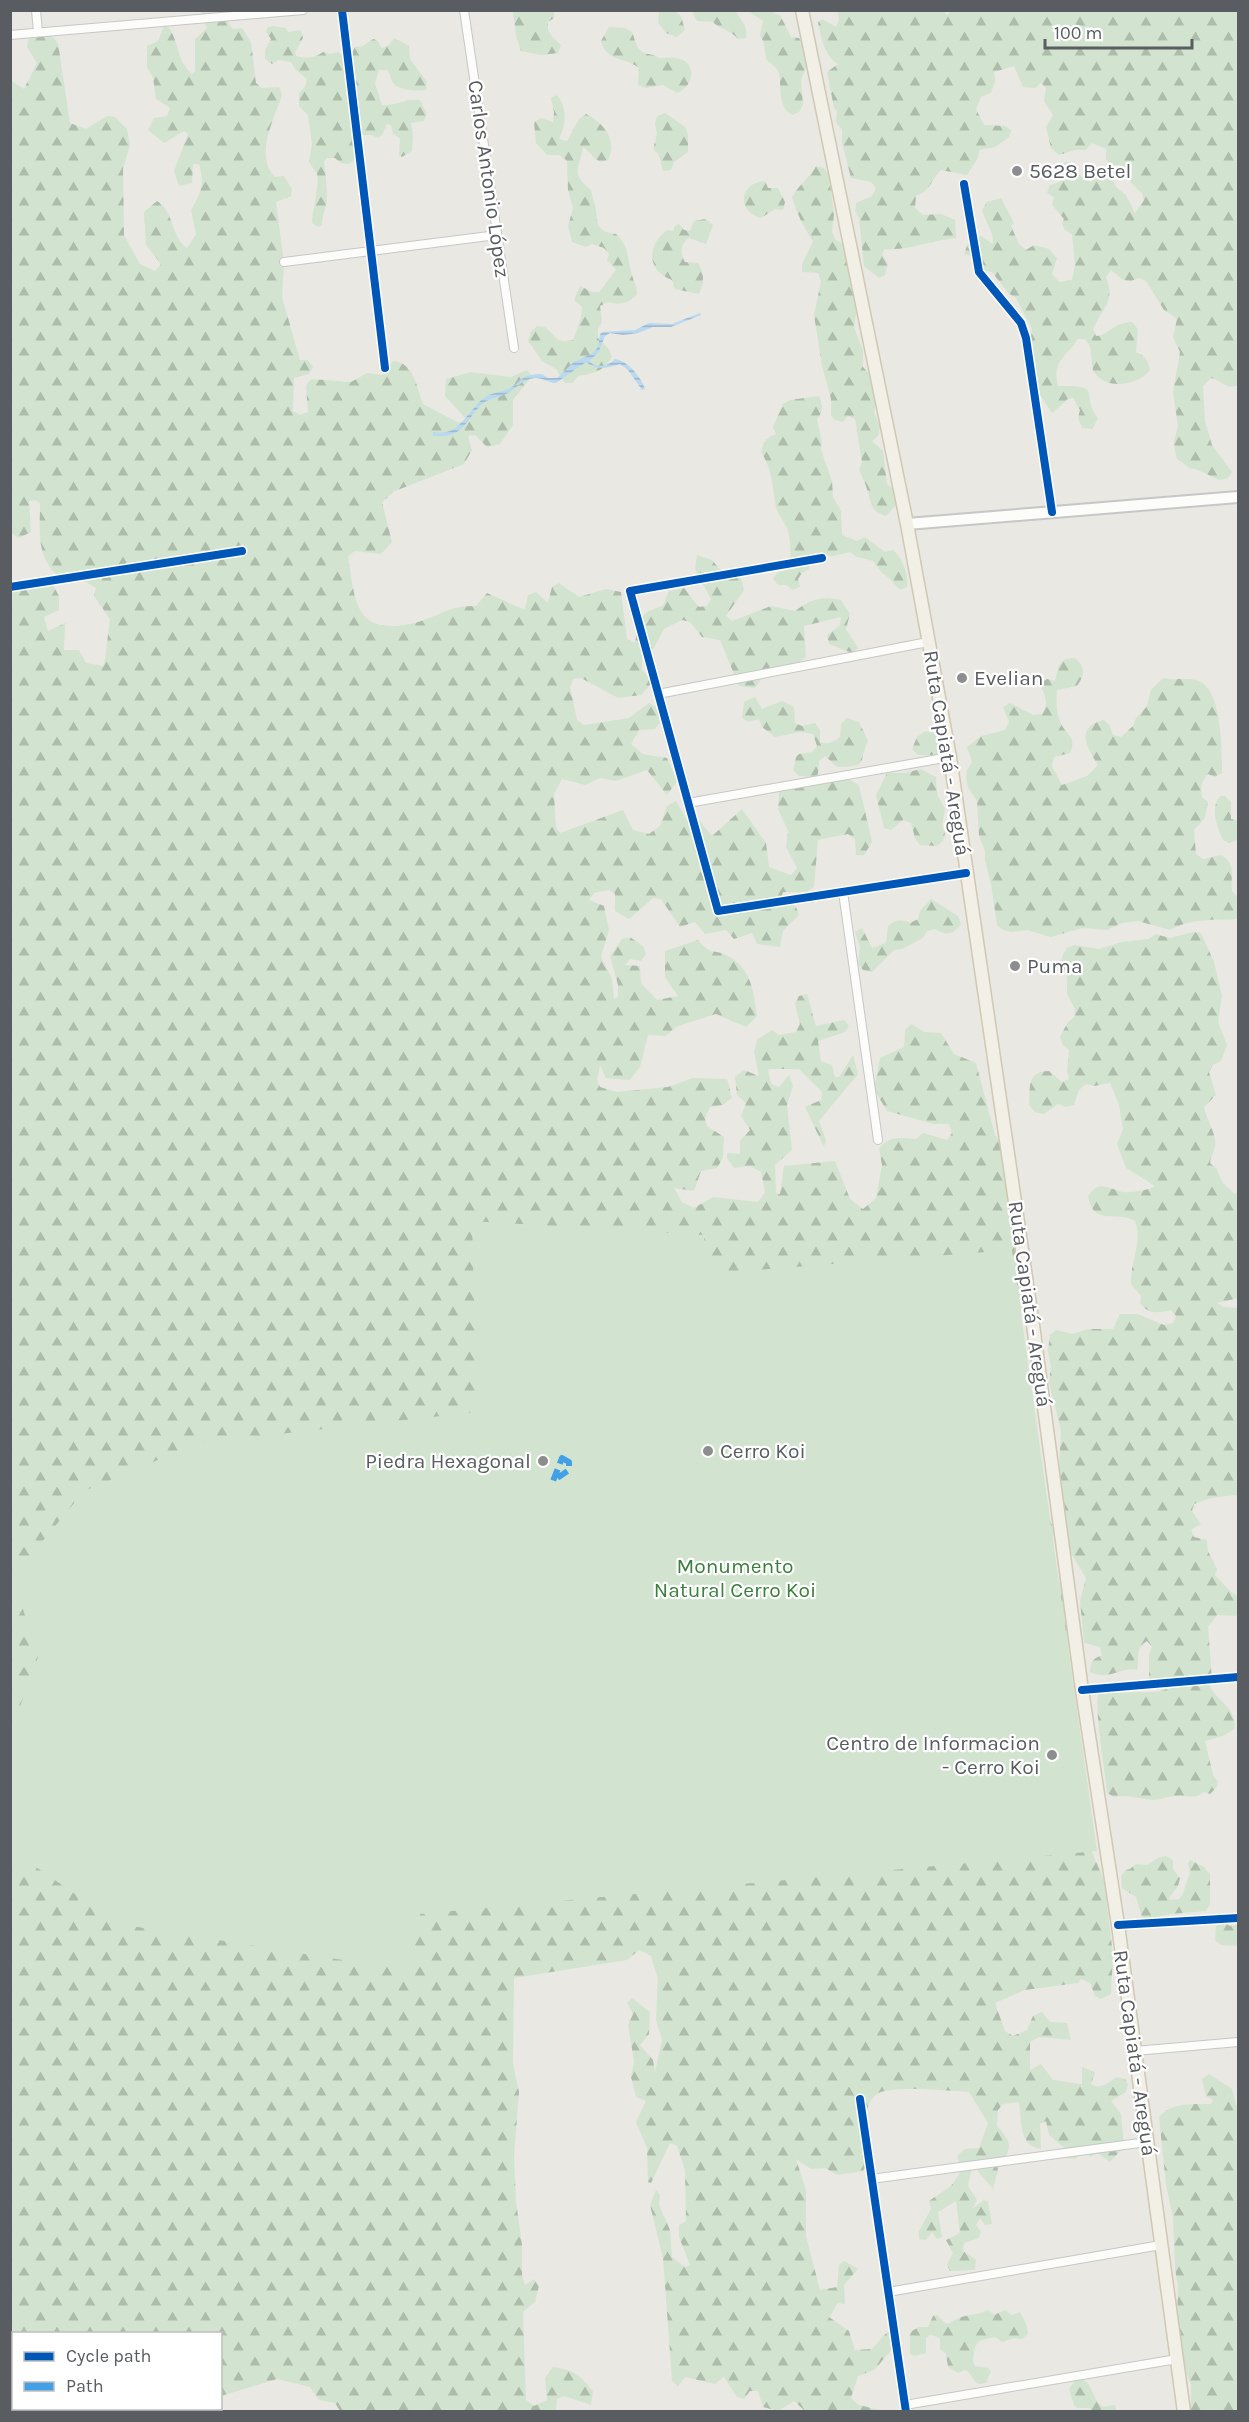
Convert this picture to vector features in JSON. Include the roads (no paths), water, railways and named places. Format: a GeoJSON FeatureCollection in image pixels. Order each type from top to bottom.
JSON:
{"type":"FeatureCollection","features":[{"type":"Feature","properties":{"kind":"main road","name":"Ruta Capiatá - Areguá"},"geometry":{"type":"LineString","coordinates":[[802,10],[907,524],[950,757],[1032,1313],[1082,1690],[1118,1925],[1184,2412]]}},
{"type":"Feature","properties":{"kind":"street"},"geometry":{"type":"LineString","coordinates":[[36,10],[38,32]]}},
{"type":"Feature","properties":{"kind":"street"},"geometry":{"type":"LineString","coordinates":[[10,35],[303,10]]}},
{"type":"Feature","properties":{"kind":"street"},"geometry":{"type":"LineString","coordinates":[[342,10],[385,368]]}},
{"type":"Feature","properties":{"kind":"street","name":"Carlos Antonio López"},"geometry":{"type":"LineString","coordinates":[[464,10],[514,348]]}},
{"type":"Feature","properties":{"kind":"street"},"geometry":{"type":"LineString","coordinates":[[964,184],[979,273],[1021,323],[1026,338],[1052,512]]}},
{"type":"Feature","properties":{"kind":"street"},"geometry":{"type":"LineString","coordinates":[[284,262],[497,235]]}},
{"type":"Feature","properties":{"kind":"street"},"geometry":{"type":"LineString","coordinates":[[907,524],[1239,497]]}},
{"type":"Feature","properties":{"kind":"street"},"geometry":{"type":"LineString","coordinates":[[10,587],[242,551]]}},
{"type":"Feature","properties":{"kind":"street"},"geometry":{"type":"LineString","coordinates":[[822,558],[630,591],[718,911],[966,873]]}},
{"type":"Feature","properties":{"kind":"street"},"geometry":{"type":"LineString","coordinates":[[658,694],[928,642]]}},
{"type":"Feature","properties":{"kind":"street"},"geometry":{"type":"LineString","coordinates":[[688,803],[950,757]]}},
{"type":"Feature","properties":{"kind":"street"},"geometry":{"type":"LineString","coordinates":[[843,892],[878,1140]]}},
{"type":"Feature","properties":{"kind":"street"},"geometry":{"type":"LineString","coordinates":[[1082,1690],[1239,1677]]}},
{"type":"Feature","properties":{"kind":"street"},"geometry":{"type":"LineString","coordinates":[[1118,1925],[1239,1918]]}},
{"type":"Feature","properties":{"kind":"street"},"geometry":{"type":"LineString","coordinates":[[1135,2051],[1239,2042]]}},
{"type":"Feature","properties":{"kind":"street"},"geometry":{"type":"LineString","coordinates":[[860,2099],[905,2408],[1177,2359]]}},
{"type":"Feature","properties":{"kind":"street"},"geometry":{"type":"LineString","coordinates":[[872,2179],[1147,2142]]}},
{"type":"Feature","properties":{"kind":"street"},"geometry":{"type":"LineString","coordinates":[[888,2292],[1161,2245]]}},
{"type":"Feature","properties":{"kind":"water"},"geometry":{"type":"Polygon","coordinates":[[[700,313],[701,315],[671,327],[653,327],[638,333],[623,335],[610,333],[605,336],[598,353],[589,361],[602,366],[615,359],[620,360],[633,370],[645,389],[642,390],[628,370],[620,364],[599,368],[586,362],[556,383],[537,378],[529,379],[506,394],[484,403],[457,432],[451,435],[433,436],[433,432],[450,431],[462,422],[484,398],[511,388],[524,377],[542,374],[548,378],[557,378],[574,362],[593,353],[598,347],[600,334],[603,332],[635,330],[649,323],[672,324],[700,313]]]}},
{"type":"Feature","properties":{"kind":"place","name":"5628 Betel"},"geometry":{"type":"Point","coordinates":[1017,171]}},
{"type":"Feature","properties":{"kind":"place","name":"Evelian"},"geometry":{"type":"Point","coordinates":[962,678]}},
{"type":"Feature","properties":{"kind":"place","name":"Puma"},"geometry":{"type":"Point","coordinates":[1015,966]}},
{"type":"Feature","properties":{"kind":"place","name":"Cerro Koi"},"geometry":{"type":"Point","coordinates":[708,1451]}},
{"type":"Feature","properties":{"kind":"place","name":"Piedra Hexagonal"},"geometry":{"type":"Point","coordinates":[543,1461]}},
{"type":"Feature","properties":{"kind":"place","name":"Centro de Informacion - Cerro Koi"},"geometry":{"type":"Point","coordinates":[1052,1755]}},
{"type":"Feature","properties":{"kind":"park label","name":"Monumento Natural Cerro Koi"},"geometry":{"type":"Point","coordinates":[735,1578]}}]}
